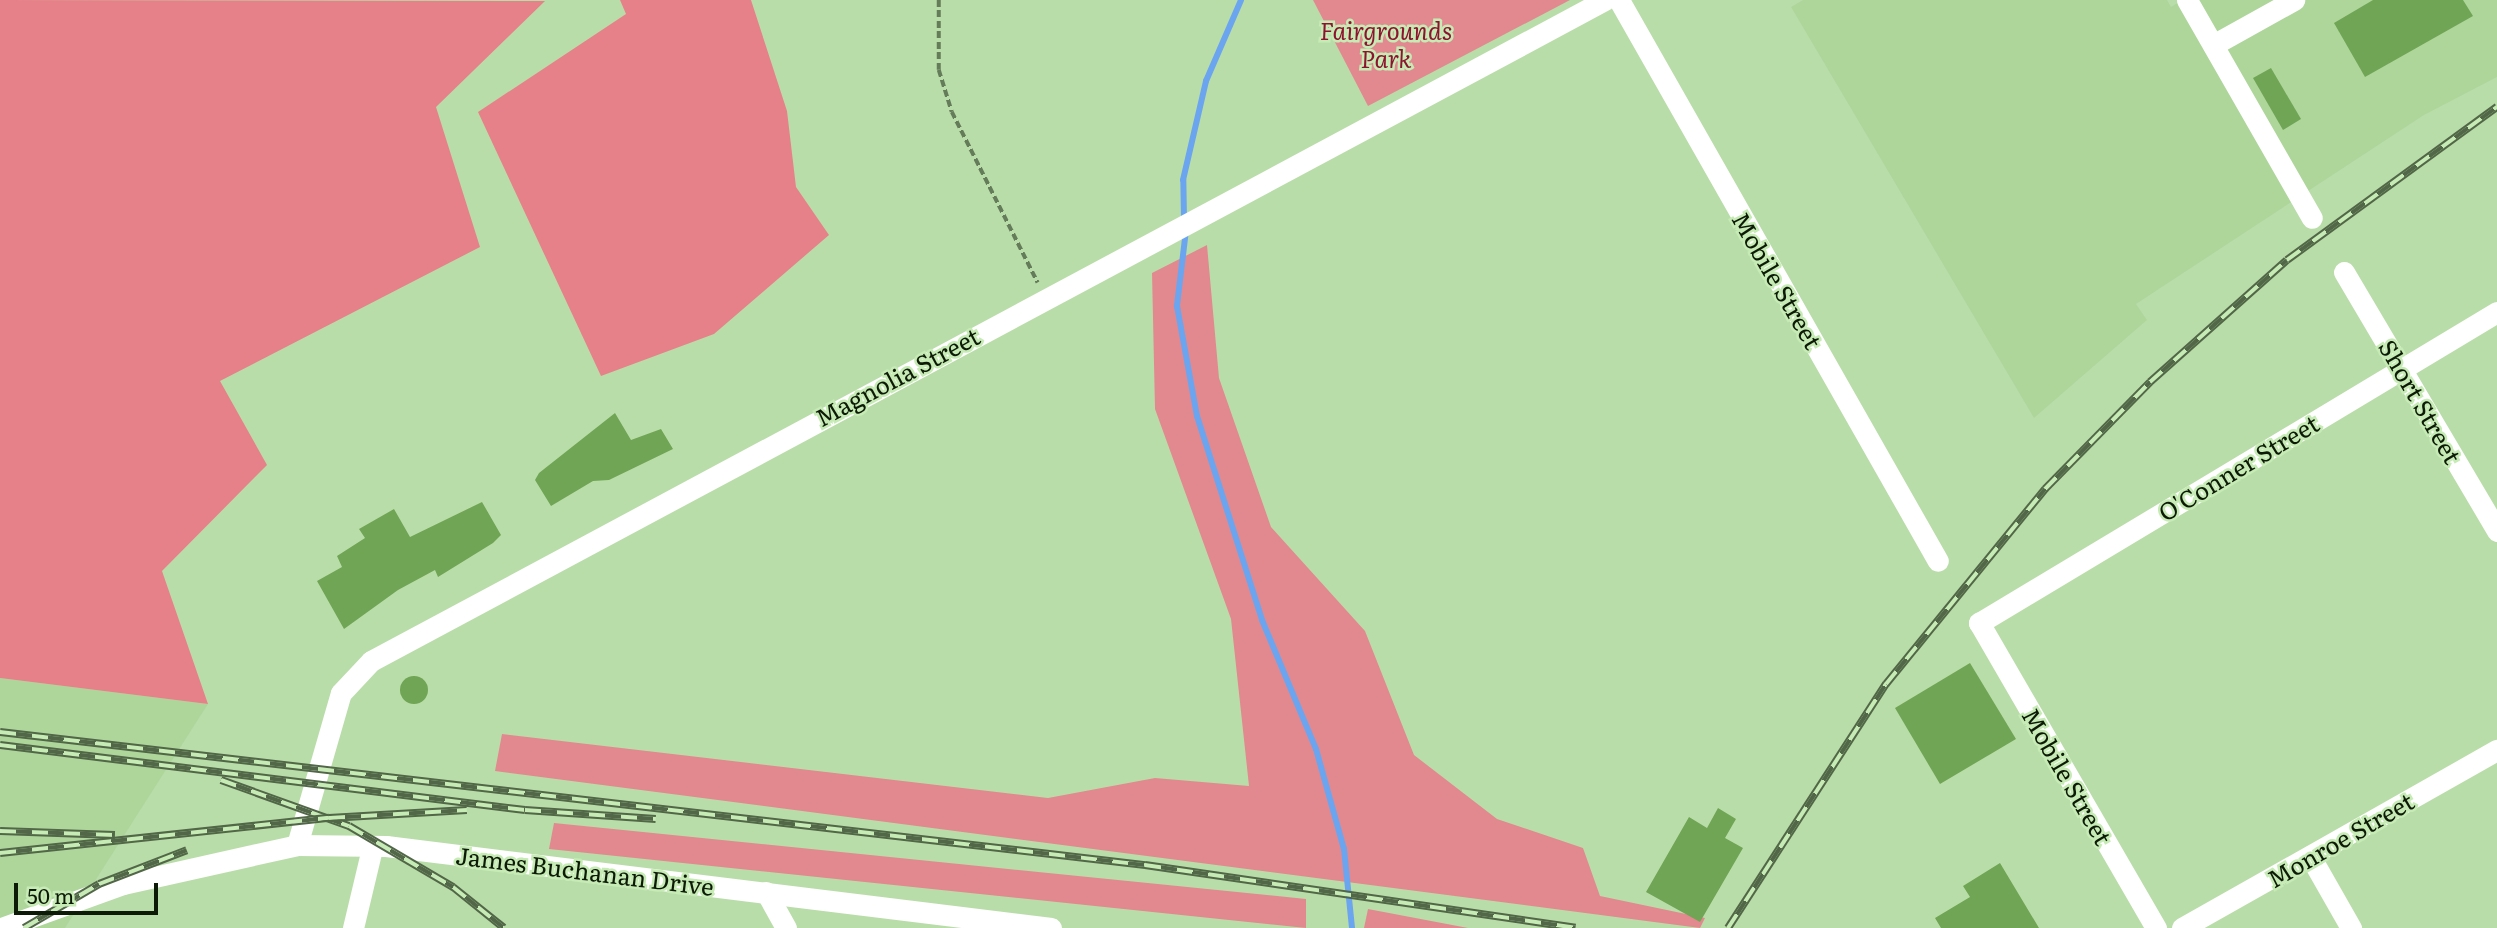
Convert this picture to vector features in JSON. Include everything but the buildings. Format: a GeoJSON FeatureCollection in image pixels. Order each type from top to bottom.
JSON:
{"type":"FeatureCollection","features":[{"type":"Feature","properties":{"kind":"street","name":"Magnolia Street"},"geometry":{"type":"LineString","coordinates":[[298,845],[341,693],[371,661],[1198,214],[1605,0]]}},
{"type":"Feature","properties":{"kind":"street","name":"Mobile Street"},"geometry":{"type":"LineString","coordinates":[[1619,0],[1938,561]]}},
{"type":"Feature","properties":{"kind":"street"},"geometry":{"type":"LineString","coordinates":[[2187,0],[2312,218]]}},
{"type":"Feature","properties":{"kind":"street"},"geometry":{"type":"LineString","coordinates":[[2213,45],[2294,0]]}},
{"type":"Feature","properties":{"kind":"street","name":"Short Street"},"geometry":{"type":"LineString","coordinates":[[2344,272],[2497,531]]}},
{"type":"Feature","properties":{"kind":"street","name":"O'Conner Street"},"geometry":{"type":"LineString","coordinates":[[1979,623],[2497,312]]}},
{"type":"Feature","properties":{"kind":"street","name":"Mobile Street"},"geometry":{"type":"LineString","coordinates":[[1979,623],[2156,928]]}},
{"type":"Feature","properties":{"kind":"street","name":"Monroe Street"},"geometry":{"type":"LineString","coordinates":[[2182,928],[2497,750]]}},
{"type":"Feature","properties":{"kind":"street","name":"James Buchanan Drive"},"geometry":{"type":"LineString","coordinates":[[1,928],[123,884],[298,845],[372,848],[766,892],[1051,928]]}},
{"type":"Feature","properties":{"kind":"street"},"geometry":{"type":"LineString","coordinates":[[353,928],[372,848]]}},
{"type":"Feature","properties":{"kind":"street"},"geometry":{"type":"LineString","coordinates":[[2310,856],[2351,928]]}},
{"type":"Feature","properties":{"kind":"street"},"geometry":{"type":"LineString","coordinates":[[766,892],[786,928]]}},
{"type":"Feature","properties":{"kind":"path"},"geometry":{"type":"LineString","coordinates":[[939,0],[939,70],[952,112],[1045,297]]}},
{"type":"Feature","properties":{"kind":"shaded area"},"geometry":{"type":"Polygon","coordinates":[[[0,0],[545,1],[436,107],[480,247],[220,381],[267,465],[162,571],[208,704],[0,678],[0,0]]]}},
{"type":"Feature","properties":{"kind":"shaded area"},"geometry":{"type":"Polygon","coordinates":[[[620,0],[751,0],[787,111],[796,187],[829,235],[714,334],[601,376],[478,112],[626,14],[620,0]]]}},
{"type":"Feature","properties":{"kind":"shaded area"},"geometry":{"type":"Polygon","coordinates":[[[1803,0],[2167,0],[2171,7],[2182,0],[2497,0],[2497,77],[2424,115],[2136,304],[2147,320],[2034,418],[1791,7],[1803,0]]]}},
{"type":"Feature","properties":{"kind":"shaded area"},"geometry":{"type":"Polygon","coordinates":[[[0,678],[208,704],[65,928],[0,928],[0,678]]]}},
{"type":"Feature","properties":{"kind":"green space","name":"Fairgrounds Park"},"geometry":{"type":"Polygon","coordinates":[[[1313,0],[1570,0],[1368,106],[1313,0]]]}},
{"type":"Feature","properties":{"kind":"green space"},"geometry":{"type":"Polygon","coordinates":[[[1207,245],[1219,378],[1271,527],[1365,631],[1414,755],[1497,819],[1583,848],[1600,896],[1705,918],[1700,928],[495,771],[502,734],[1048,798],[1155,778],[1249,786],[1231,619],[1155,409],[1152,273],[1207,245]]]}},
{"type":"Feature","properties":{"kind":"green space"},"geometry":{"type":"Polygon","coordinates":[[[554,823],[1306,899],[1306,928],[549,849],[554,823]]]}},
{"type":"Feature","properties":{"kind":"green space"},"geometry":{"type":"Polygon","coordinates":[[[1368,909],[1468,928],[1364,928],[1368,909]]]}},
{"type":"Feature","properties":{"kind":"waterway"},"geometry":{"type":"LineString","coordinates":[[1184,219],[1183,180],[1206,81],[1241,0]]}},
{"type":"Feature","properties":{"kind":"waterway"},"geometry":{"type":"LineString","coordinates":[[1186,230],[1177,306],[1197,416],[1262,620],[1316,749],[1344,849],[1352,928]]}},
{"type":"Feature","properties":{"kind":"railway"},"geometry":{"type":"LineString","coordinates":[[1728,928],[1886,684],[2045,489],[2150,382],[2287,260],[2497,107]]}},
{"type":"Feature","properties":{"kind":"railway"},"geometry":{"type":"LineString","coordinates":[[0,732],[1145,865],[1575,928]]}},
{"type":"Feature","properties":{"kind":"railway"},"geometry":{"type":"LineString","coordinates":[[0,745],[525,810],[656,819]]}},
{"type":"Feature","properties":{"kind":"railway"},"geometry":{"type":"LineString","coordinates":[[221,780],[349,826],[453,887],[504,928]]}},
{"type":"Feature","properties":{"kind":"railway"},"geometry":{"type":"LineString","coordinates":[[0,853],[329,818],[467,810]]}},
{"type":"Feature","properties":{"kind":"railway"},"geometry":{"type":"LineString","coordinates":[[0,831],[115,835]]}},
{"type":"Feature","properties":{"kind":"railway"},"geometry":{"type":"LineString","coordinates":[[24,928],[99,884],[187,850]]}}]}
